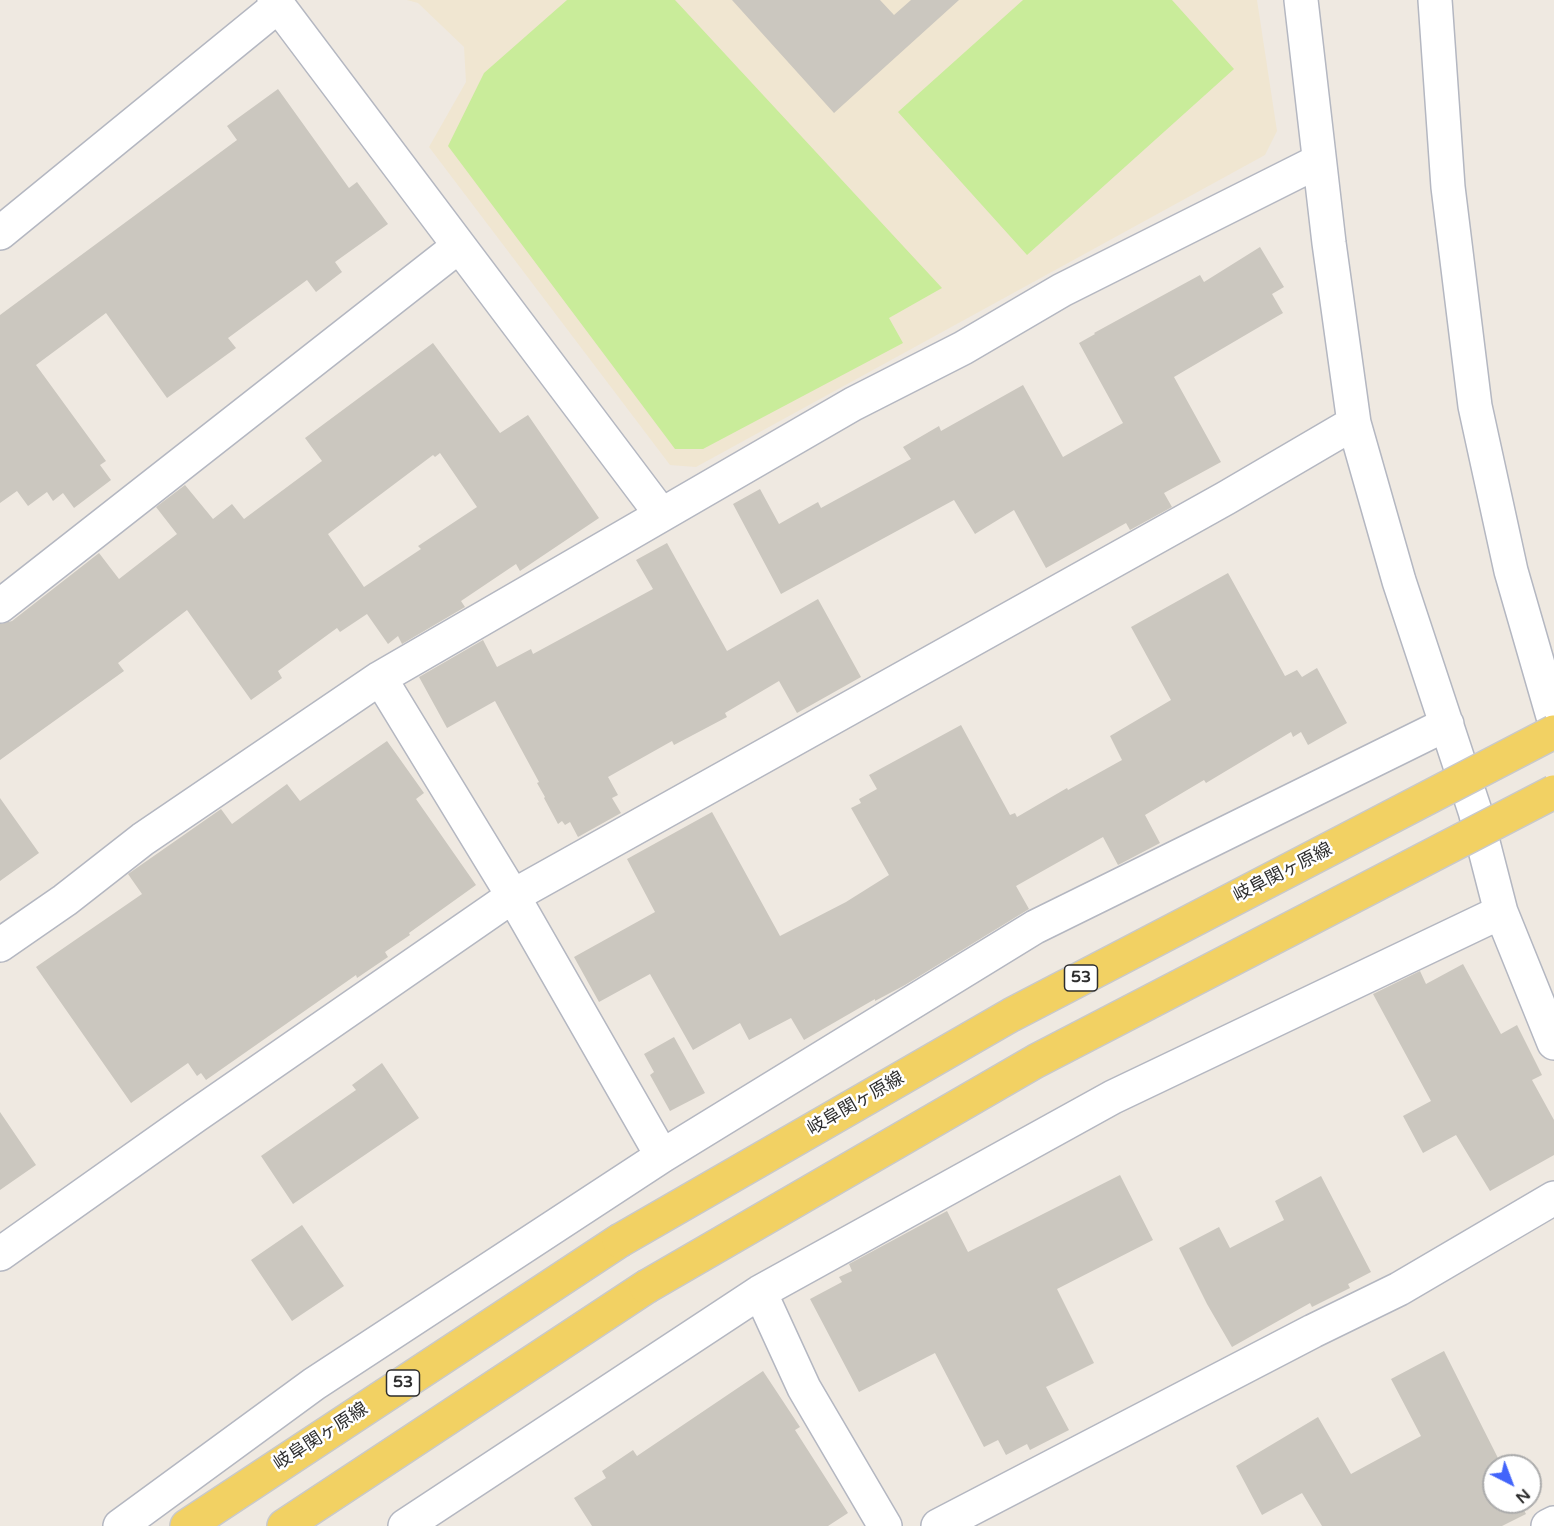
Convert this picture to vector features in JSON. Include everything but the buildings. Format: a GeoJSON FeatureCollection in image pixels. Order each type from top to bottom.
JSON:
{"type":"FeatureCollection","features":[{"type":"Feature","properties":{"kind":"main road","name":"岐阜関ヶ原線"},"geometry":{"type":"LineString","coordinates":[[187,1526],[619,1241],[1011,1015],[1554,732]]}},
{"type":"Feature","properties":{"kind":"main road"},"geometry":{"type":"LineString","coordinates":[[284,1526],[646,1287],[1036,1061],[1554,792]]}},
{"type":"Feature","properties":{"kind":"street"},"geometry":{"type":"LineString","coordinates":[[1302,0],[1354,423],[1399,580],[1448,724],[1501,912],[1554,1043]]}},
{"type":"Feature","properties":{"kind":"street"},"geometry":{"type":"LineString","coordinates":[[1435,0],[1448,188],[1476,406],[1510,571],[1554,720]]}},
{"type":"Feature","properties":{"kind":"street"},"geometry":{"type":"LineString","coordinates":[[0,233],[276,3],[661,514]]}},
{"type":"Feature","properties":{"kind":"street"},"geometry":{"type":"LineString","coordinates":[[0,945],[65,900],[143,839],[380,678],[853,404],[963,348],[1062,290],[1320,161]]}},
{"type":"Feature","properties":{"kind":"street"},"geometry":{"type":"LineString","coordinates":[[0,606],[459,246]]}},
{"type":"Feature","properties":{"kind":"street"},"geometry":{"type":"LineString","coordinates":[[0,1254],[513,896],[1216,503],[1354,423]]}},
{"type":"Feature","properties":{"kind":"street"},"geometry":{"type":"LineString","coordinates":[[380,678],[513,896],[662,1156]]}},
{"type":"Feature","properties":{"kind":"street"},"geometry":{"type":"LineString","coordinates":[[120,1526],[314,1384],[662,1156],[1035,927],[1448,724]]}},
{"type":"Feature","properties":{"kind":"street"},"geometry":{"type":"LineString","coordinates":[[405,1526],[760,1292],[1113,1097],[1501,912]]}},
{"type":"Feature","properties":{"kind":"street"},"geometry":{"type":"LineString","coordinates":[[938,1526],[1313,1331],[1399,1289],[1554,1198]]}},
{"type":"Feature","properties":{"kind":"street"},"geometry":{"type":"LineString","coordinates":[[760,1292],[804,1388],[885,1526]]}},
{"type":"Feature","properties":{"kind":"street"},"geometry":{"type":"LineString","coordinates":[[1548,1526],[1554,1523]]}},
{"type":"Feature","properties":{"kind":"shaded area"},"geometry":{"type":"Polygon","coordinates":[[[407,0],[1257,0],[1277,131],[1265,155],[696,467],[670,465],[429,147],[466,82],[464,47],[418,3],[407,0]]]}},
{"type":"Feature","properties":{"kind":"green space"},"geometry":{"type":"Polygon","coordinates":[[[567,0],[675,0],[942,288],[889,318],[903,343],[703,449],[675,449],[448,146],[484,73],[567,0]]]}},
{"type":"Feature","properties":{"kind":"green space"},"geometry":{"type":"Polygon","coordinates":[[[1023,0],[1172,0],[1234,69],[1027,255],[898,112],[1023,0]]]}}]}
